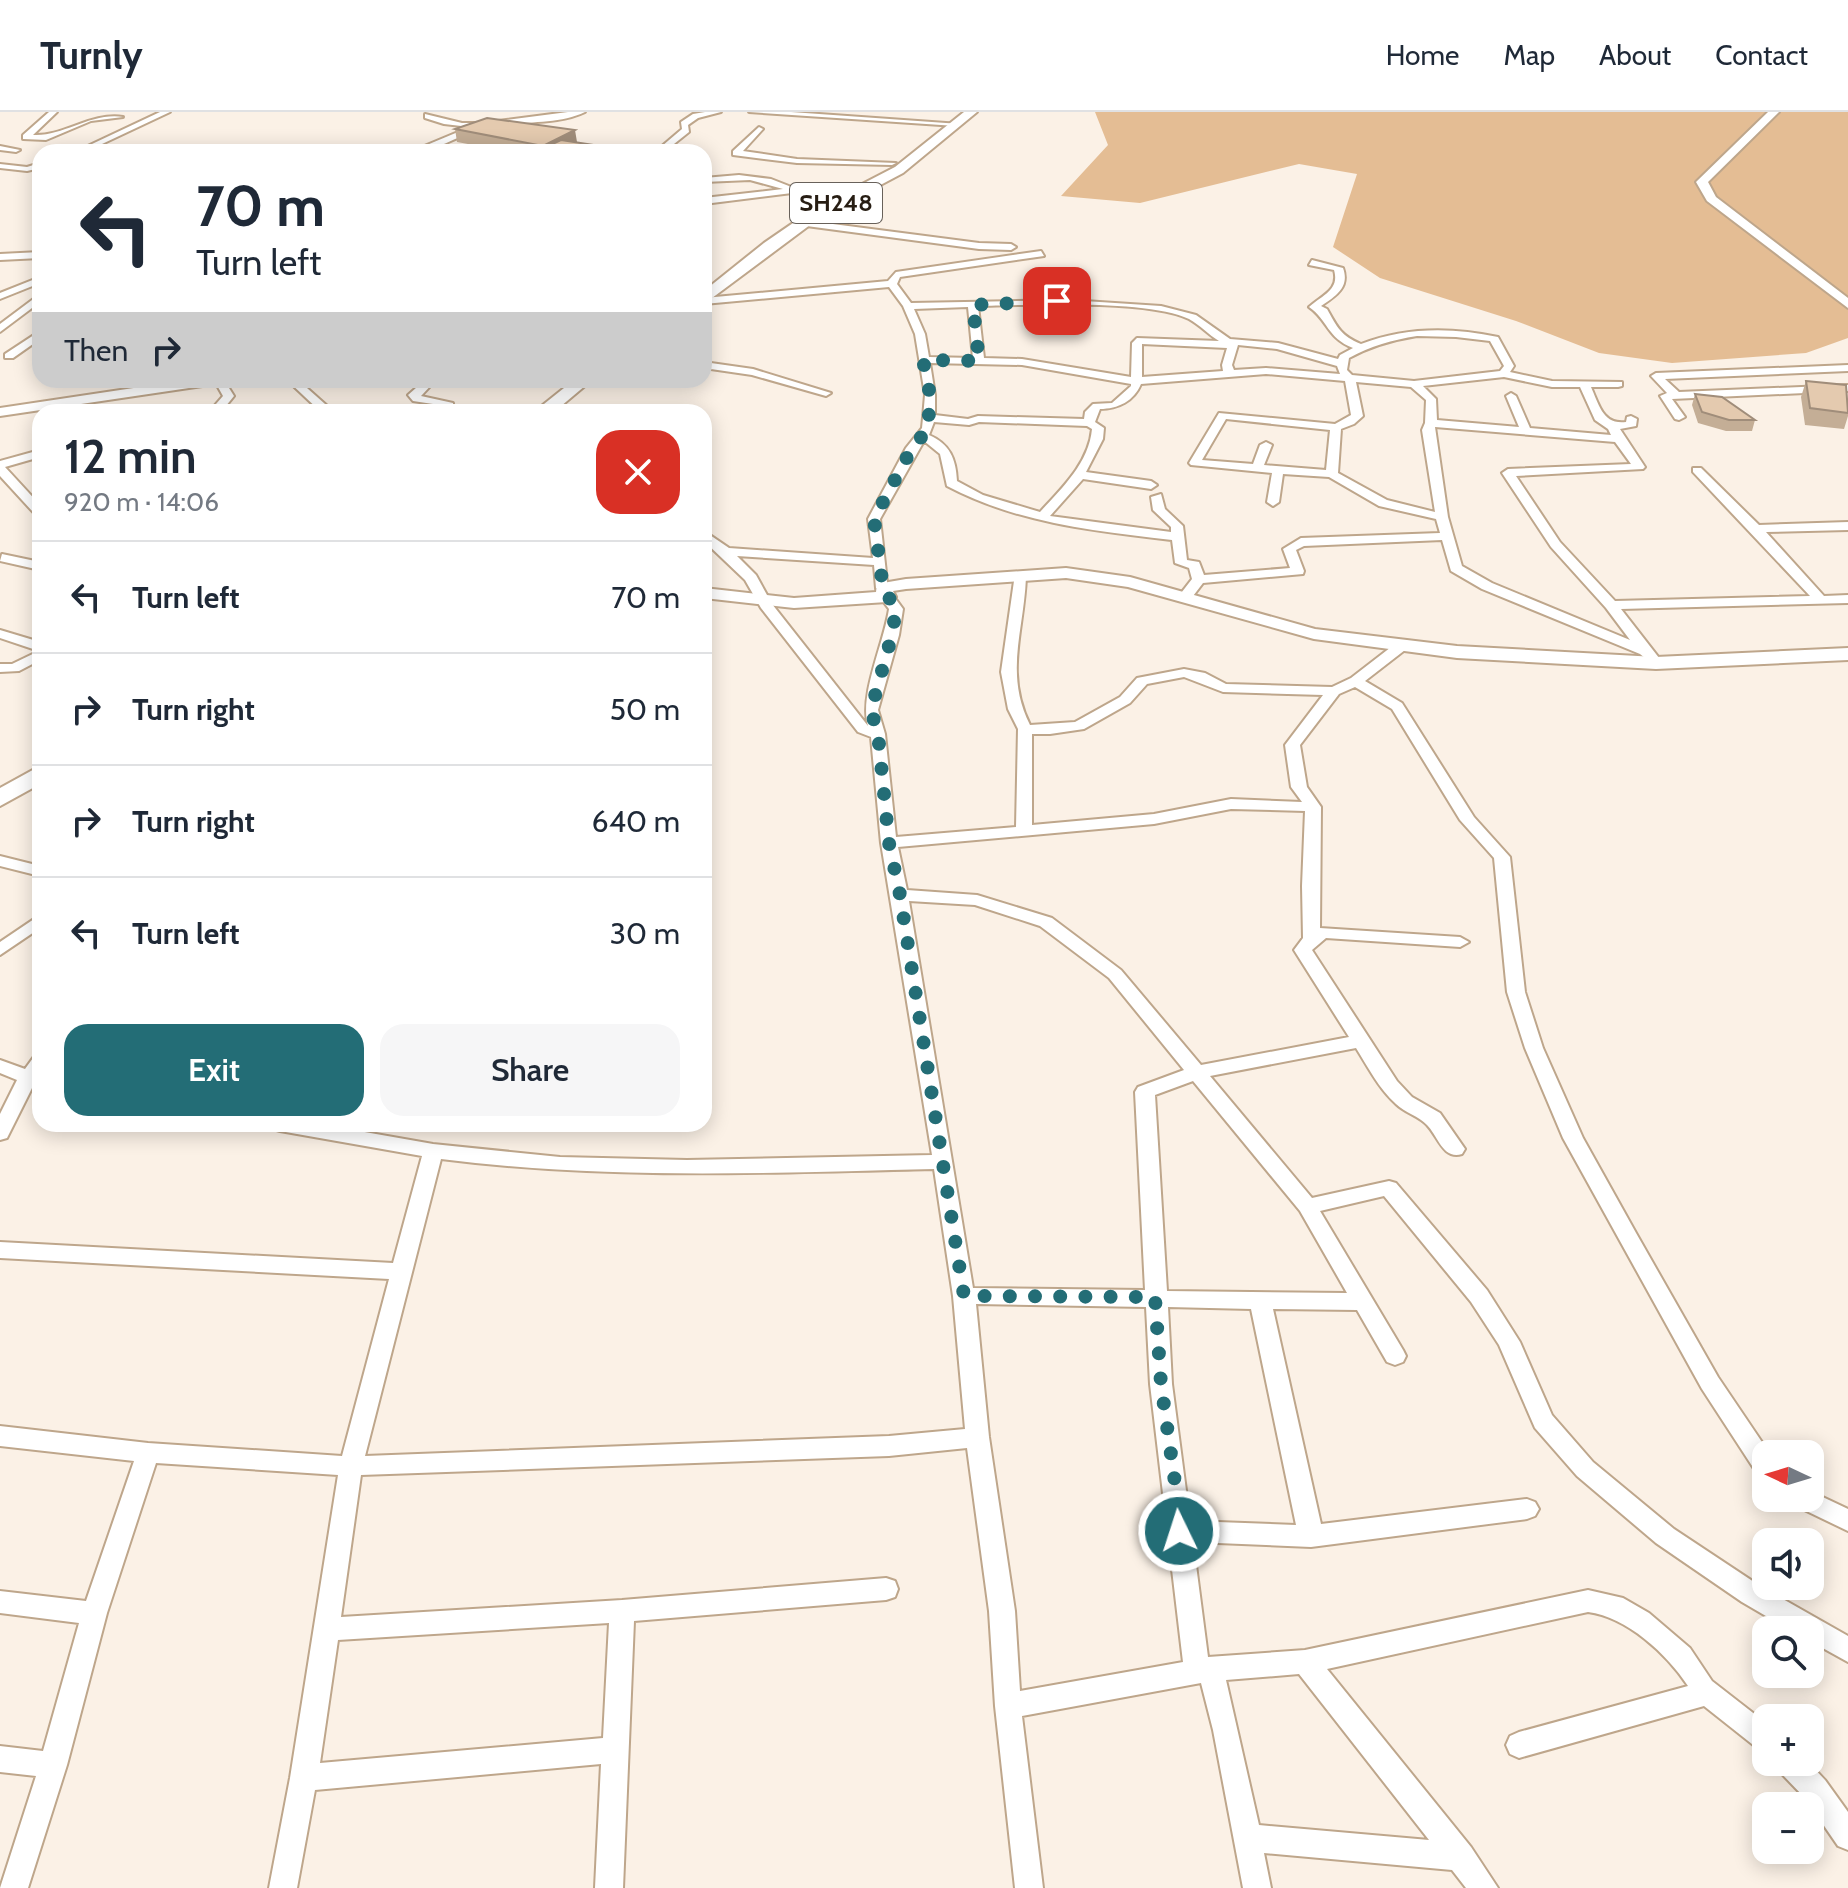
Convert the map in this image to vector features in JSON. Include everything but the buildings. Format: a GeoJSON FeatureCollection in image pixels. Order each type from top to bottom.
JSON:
{"type":"FeatureCollection","features":[{"type":"Feature","properties":{"kind":"main road","name":"SH248"},"geometry":{"type":"LineString","coordinates":[[712,294],[802,223],[872,178],[952,119],[971,112]]}},
{"type":"Feature","properties":{"kind":"main road","name":"SH248"},"geometry":{"type":"LineString","coordinates":[[712,278],[787,223],[899,170],[952,119]]}},
{"type":"Feature","properties":{"kind":"main road"},"geometry":{"type":"LineString","coordinates":[[553,404],[574,388]]}},
{"type":"Feature","properties":{"kind":"main road"},"geometry":{"type":"LineString","coordinates":[[573,404],[592,388]]}},
{"type":"Feature","properties":{"kind":"main road"},"geometry":{"type":"LineString","coordinates":[[0,780],[32,771]]}},
{"type":"Feature","properties":{"kind":"main road"},"geometry":{"type":"LineString","coordinates":[[0,799],[32,775]]}},
{"type":"Feature","properties":{"kind":"street"},"geometry":{"type":"LineString","coordinates":[[53,112],[26,137],[46,138],[90,119]]}},
{"type":"Feature","properties":{"kind":"street"},"geometry":{"type":"LineString","coordinates":[[96,144],[166,112]]}},
{"type":"Feature","properties":{"kind":"street"},"geometry":{"type":"LineString","coordinates":[[428,116],[446,123],[484,124],[581,112]]}},
{"type":"Feature","properties":{"kind":"street"},"geometry":{"type":"LineString","coordinates":[[669,144],[686,130],[684,124],[696,116],[717,112]]}},
{"type":"Feature","properties":{"kind":"street"},"geometry":{"type":"LineString","coordinates":[[753,112],[952,119]]}},
{"type":"Feature","properties":{"kind":"street"},"geometry":{"type":"LineString","coordinates":[[1774,112],[1702,182],[1711,199],[1848,304]]}},
{"type":"Feature","properties":{"kind":"street"},"geometry":{"type":"LineString","coordinates":[[44,120],[119,117]]}},
{"type":"Feature","properties":{"kind":"street"},"geometry":{"type":"LineString","coordinates":[[434,144],[484,124]]}},
{"type":"Feature","properties":{"kind":"street"},"geometry":{"type":"LineString","coordinates":[[759,129],[752,135],[751,142],[736,153],[772,158],[892,163]]}},
{"type":"Feature","properties":{"kind":"street"},"geometry":{"type":"LineString","coordinates":[[0,148],[16,150]]}},
{"type":"Feature","properties":{"kind":"street"},"geometry":{"type":"LineString","coordinates":[[772,158],[789,148]]}},
{"type":"Feature","properties":{"kind":"street"},"geometry":{"type":"LineString","coordinates":[[826,151],[857,152]]}},
{"type":"Feature","properties":{"kind":"street"},"geometry":{"type":"LineString","coordinates":[[0,166],[27,169]]}},
{"type":"Feature","properties":{"kind":"street"},"geometry":{"type":"LineString","coordinates":[[13,175],[32,167]]}},
{"type":"Feature","properties":{"kind":"street"},"geometry":{"type":"LineString","coordinates":[[712,180],[754,177],[775,180],[792,190]]}},
{"type":"Feature","properties":{"kind":"street"},"geometry":{"type":"LineString","coordinates":[[712,200],[792,190],[838,198]]}},
{"type":"Feature","properties":{"kind":"street"},"geometry":{"type":"LineString","coordinates":[[802,223],[979,246],[1011,247]]}},
{"type":"Feature","properties":{"kind":"street"},"geometry":{"type":"LineString","coordinates":[[892,284],[896,275],[1041,254]]}},
{"type":"Feature","properties":{"kind":"street"},"geometry":{"type":"LineString","coordinates":[[0,257],[32,255]]}},
{"type":"Feature","properties":{"kind":"street"},"geometry":{"type":"LineString","coordinates":[[902,275],[908,260]]}},
{"type":"Feature","properties":{"kind":"street"},"geometry":{"type":"LineString","coordinates":[[1312,263],[1338,268],[1342,275],[1341,284],[1334,293],[1314,307],[1324,311],[1340,340],[1360,347]]}},
{"type":"Feature","properties":{"kind":"street"},"geometry":{"type":"LineString","coordinates":[[0,296],[32,283]]}},
{"type":"Feature","properties":{"kind":"street"},"geometry":{"type":"LineString","coordinates":[[712,299],[892,284]]}},
{"type":"Feature","properties":{"kind":"street"},"geometry":{"type":"LineString","coordinates":[[892,284],[908,306],[920,334],[930,395],[929,418],[923,436],[912,448],[874,519],[885,592],[896,609],[871,710],[878,734],[889,843],[964,1296],[977,1437],[1000,1596],[1008,1706],[1029,1888]]}},
{"type":"Feature","properties":{"kind":"street"},"geometry":{"type":"LineString","coordinates":[[908,306],[1066,302],[1162,310],[1197,318],[1208,330],[1233,345]]}},
{"type":"Feature","properties":{"kind":"street"},"geometry":{"type":"LineString","coordinates":[[0,329],[32,303]]}},
{"type":"Feature","properties":{"kind":"street"},"geometry":{"type":"LineString","coordinates":[[973,305],[979,361]]}},
{"type":"Feature","properties":{"kind":"street"},"geometry":{"type":"LineString","coordinates":[[1442,517],[1383,503],[1332,474],[1195,463],[1223,415],[1336,427],[1350,422],[1357,416],[1350,380],[1344,375],[1344,357],[1373,342],[1409,335],[1474,335],[1494,339],[1509,366],[1504,374]]}},
{"type":"Feature","properties":{"kind":"street"},"geometry":{"type":"LineString","coordinates":[[9,356],[32,340]]}},
{"type":"Feature","properties":{"kind":"street"},"geometry":{"type":"LineString","coordinates":[[1089,423],[1091,412],[1097,406],[1115,406],[1136,387],[1137,343],[1141,340],[1233,345]]}},
{"type":"Feature","properties":{"kind":"street"},"geometry":{"type":"LineString","coordinates":[[1229,372],[1227,365],[1234,341],[1278,346],[1343,364]]}},
{"type":"Feature","properties":{"kind":"street"},"geometry":{"type":"LineString","coordinates":[[923,360],[1022,362],[1134,381],[1266,371],[1414,384],[1504,374],[1552,384],[1618,384]]}},
{"type":"Feature","properties":{"kind":"street"},"geometry":{"type":"LineString","coordinates":[[712,366],[753,372],[826,393]]}},
{"type":"Feature","properties":{"kind":"street"},"geometry":{"type":"LineString","coordinates":[[1677,396],[1656,376],[1848,368]]}},
{"type":"Feature","properties":{"kind":"street"},"geometry":{"type":"LineString","coordinates":[[1414,384],[1431,399],[1428,430],[1442,517],[1456,568],[1487,586],[1650,657]]}},
{"type":"Feature","properties":{"kind":"street"},"geometry":{"type":"LineString","coordinates":[[1584,384],[1601,420],[1616,433],[1639,467],[1508,473],[1555,544],[1611,605],[1650,657]]}},
{"type":"Feature","properties":{"kind":"street"},"geometry":{"type":"LineString","coordinates":[[73,404],[170,388]]}},
{"type":"Feature","properties":{"kind":"street"},"geometry":{"type":"LineString","coordinates":[[222,404],[229,396],[224,388]]}},
{"type":"Feature","properties":{"kind":"street"},"geometry":{"type":"LineString","coordinates":[[301,388],[319,404]]}},
{"type":"Feature","properties":{"kind":"street"},"geometry":{"type":"LineString","coordinates":[[421,388],[413,395],[417,399],[444,404]]}},
{"type":"Feature","properties":{"kind":"street"},"geometry":{"type":"LineString","coordinates":[[1679,417],[1665,396],[1848,388]]}},
{"type":"Feature","properties":{"kind":"street"},"geometry":{"type":"LineString","coordinates":[[1511,396],[1525,425],[1523,431]]}},
{"type":"Feature","properties":{"kind":"street"},"geometry":{"type":"LineString","coordinates":[[451,404],[461,398]]}},
{"type":"Feature","properties":{"kind":"street"},"geometry":{"type":"LineString","coordinates":[[0,420],[7,411],[32,410]]}},
{"type":"Feature","properties":{"kind":"street"},"geometry":{"type":"LineString","coordinates":[[929,418],[969,422],[978,419],[1089,423],[1098,428],[1097,439],[1079,475],[1042,517]]}},
{"type":"Feature","properties":{"kind":"street"},"geometry":{"type":"LineString","coordinates":[[1431,423],[1523,431],[1616,433],[1632,424],[1631,419]]}},
{"type":"Feature","properties":{"kind":"street"},"geometry":{"type":"LineString","coordinates":[[1332,474],[1336,427]]}},
{"type":"Feature","properties":{"kind":"street"},"geometry":{"type":"LineString","coordinates":[[923,436],[940,442],[945,450],[951,466],[951,483],[979,498],[1062,523],[1178,537]]}},
{"type":"Feature","properties":{"kind":"street"},"geometry":{"type":"LineString","coordinates":[[1257,468],[1266,445]]}},
{"type":"Feature","properties":{"kind":"street"},"geometry":{"type":"LineString","coordinates":[[32,456],[0,467],[32,503]]}},
{"type":"Feature","properties":{"kind":"street"},"geometry":{"type":"LineString","coordinates":[[1273,502],[1278,469]]}},
{"type":"Feature","properties":{"kind":"street"},"geometry":{"type":"LineString","coordinates":[[1697,470],[1821,600]]}},
{"type":"Feature","properties":{"kind":"street"},"geometry":{"type":"LineString","coordinates":[[1079,475],[1154,491],[1159,510],[1177,526],[1181,563],[1194,565],[1199,579]]}},
{"type":"Feature","properties":{"kind":"street"},"geometry":{"type":"LineString","coordinates":[[1756,529],[1848,526]]}},
{"type":"Feature","properties":{"kind":"street"},"geometry":{"type":"LineString","coordinates":[[1185,597],[1199,579],[1298,571],[1289,549],[1301,542],[1447,536]]}},
{"type":"Feature","properties":{"kind":"street"},"geometry":{"type":"LineString","coordinates":[[712,541],[751,578],[765,601],[863,729],[878,734]]}},
{"type":"Feature","properties":{"kind":"street"},"geometry":{"type":"LineString","coordinates":[[726,552],[880,562]]}},
{"type":"Feature","properties":{"kind":"street"},"geometry":{"type":"LineString","coordinates":[[2,558],[32,564]]}},
{"type":"Feature","properties":{"kind":"street"},"geometry":{"type":"LineString","coordinates":[[712,594],[794,603],[885,592],[952,579],[1066,573],[1130,582],[1314,634],[1400,647],[1650,657],[1848,654]]}},
{"type":"Feature","properties":{"kind":"street"},"geometry":{"type":"LineString","coordinates":[[1020,577],[1020,604],[1009,651],[1007,689],[1015,713],[1025,729],[1024,831]]}},
{"type":"Feature","properties":{"kind":"street"},"geometry":{"type":"LineString","coordinates":[[1611,605],[1848,599]]}},
{"type":"Feature","properties":{"kind":"street"},"geometry":{"type":"LineString","coordinates":[[0,634],[32,644]]}},
{"type":"Feature","properties":{"kind":"street"},"geometry":{"type":"LineString","coordinates":[[1025,729],[1079,726],[1125,700],[1142,681],[1184,673],[1200,676],[1223,688],[1334,691],[1356,681],[1400,647]]}},
{"type":"Feature","properties":{"kind":"street"},"geometry":{"type":"LineString","coordinates":[[0,668],[8,670],[32,659]]}},
{"type":"Feature","properties":{"kind":"street"},"geometry":{"type":"LineString","coordinates":[[1356,681],[1397,706],[1462,812],[1502,857],[1516,992],[1534,1048],[1573,1138],[1710,1383],[1752,1447]]}},
{"type":"Feature","properties":{"kind":"street"},"geometry":{"type":"LineString","coordinates":[[1312,939],[1310,886],[1313,807],[1299,787],[1292,745],[1334,691]]}},
{"type":"Feature","properties":{"kind":"street"},"geometry":{"type":"LineString","coordinates":[[889,843],[1154,819],[1231,804],[1313,807]]}},
{"type":"Feature","properties":{"kind":"street"},"geometry":{"type":"LineString","coordinates":[[0,861],[32,869]]}},
{"type":"Feature","properties":{"kind":"street"},"geometry":{"type":"LineString","coordinates":[[900,895],[977,900],[1046,922],[1115,974],[1307,1206],[1395,1356]]}},
{"type":"Feature","properties":{"kind":"street"},"geometry":{"type":"LineString","coordinates":[[0,950],[32,927]]}},
{"type":"Feature","properties":{"kind":"street"},"geometry":{"type":"LineString","coordinates":[[1455,1149],[1433,1118],[1395,1092],[1303,950],[1312,939],[1323,933],[1460,942]]}},
{"type":"Feature","properties":{"kind":"street"},"geometry":{"type":"LineString","coordinates":[[1257,1888],[1226,1730],[1204,1671],[1179,1531],[1179,1511],[1161,1384],[1145,1092],[1197,1072],[1360,1041]]}},
{"type":"Feature","properties":{"kind":"street"},"geometry":{"type":"LineString","coordinates":[[0,1066],[32,1079]]}},
{"type":"Feature","properties":{"kind":"street"},"geometry":{"type":"LineString","coordinates":[[0,1133],[32,1083]]}},
{"type":"Feature","properties":{"kind":"street"},"geometry":{"type":"LineString","coordinates":[[366,1132],[433,1151],[502,1162],[588,1167],[943,1162]]}},
{"type":"Feature","properties":{"kind":"street"},"geometry":{"type":"LineString","coordinates":[[283,1888],[304,1778],[351,1466],[433,1151]]}},
{"type":"Feature","properties":{"kind":"street"},"geometry":{"type":"LineString","coordinates":[[1307,1206],[1389,1188],[1479,1296],[1509,1342],[1543,1421],[1585,1469],[1665,1536],[1751,1594],[1848,1650]]}},
{"type":"Feature","properties":{"kind":"street"},"geometry":{"type":"LineString","coordinates":[[0,1250],[402,1272]]}},
{"type":"Feature","properties":{"kind":"street"},"geometry":{"type":"LineString","coordinates":[[964,1296],[1364,1302]]}},
{"type":"Feature","properties":{"kind":"street"},"geometry":{"type":"LineString","coordinates":[[1260,1300],[1311,1536]]}},
{"type":"Feature","properties":{"kind":"street"},"geometry":{"type":"LineString","coordinates":[[0,1436],[148,1453],[351,1466],[889,1446],[977,1437]]}},
{"type":"Feature","properties":{"kind":"street"},"geometry":{"type":"LineString","coordinates":[[14,1888],[53,1765],[94,1613],[148,1453]]}},
{"type":"Feature","properties":{"kind":"street"},"geometry":{"type":"LineString","coordinates":[[1179,1531],[1311,1536],[1527,1509]]}},
{"type":"Feature","properties":{"kind":"street"},"geometry":{"type":"LineString","coordinates":[[1824,1509],[1848,1521]]}},
{"type":"Feature","properties":{"kind":"street"},"geometry":{"type":"LineString","coordinates":[[327,1629],[622,1611],[886,1589]]}},
{"type":"Feature","properties":{"kind":"street"},"geometry":{"type":"LineString","coordinates":[[1008,1706],[1204,1671],[1305,1662],[1588,1601],[1603,1602],[1621,1609],[1690,1664],[1702,1681],[1702,1689],[1694,1698],[1519,1745]]}},
{"type":"Feature","properties":{"kind":"street"},"geometry":{"type":"LineString","coordinates":[[0,1602],[94,1613]]}},
{"type":"Feature","properties":{"kind":"street"},"geometry":{"type":"LineString","coordinates":[[609,1888],[622,1611]]}},
{"type":"Feature","properties":{"kind":"street"},"geometry":{"type":"LineString","coordinates":[[1305,1662],[1484,1888]]}},
{"type":"Feature","properties":{"kind":"street"},"geometry":{"type":"LineString","coordinates":[[1702,1689],[1752,1728]]}},
{"type":"Feature","properties":{"kind":"street"},"geometry":{"type":"LineString","coordinates":[[304,1778],[616,1750]]}},
{"type":"Feature","properties":{"kind":"street"},"geometry":{"type":"LineString","coordinates":[[0,1759],[53,1765]]}},
{"type":"Feature","properties":{"kind":"street"},"geometry":{"type":"LineString","coordinates":[[1802,1776],[1848,1836]]}},
{"type":"Feature","properties":{"kind":"street"},"geometry":{"type":"LineString","coordinates":[[1247,1838],[1461,1857]]}},
{"type":"Feature","properties":{"kind":"shaded area"},"geometry":{"type":"Polygon","coordinates":[[[1095,112],[1848,112],[1848,338],[1806,353],[1672,363],[1599,353],[1516,321],[1380,278],[1333,247],[1357,174],[1299,164],[1140,203],[1061,196],[1108,145],[1095,112]]]}},
{"type":"Feature","properties":{"kind":"route"},"geometry":{"type":"LineString","coordinates":[[1057,301],[973,305],[979,361],[923,360],[930,395],[928,429],[912,448],[874,519],[883,588],[896,609],[871,710],[878,734],[889,843],[964,1296],[1155,1297],[1161,1384],[1179,1511],[1179,1531]]}}]}
